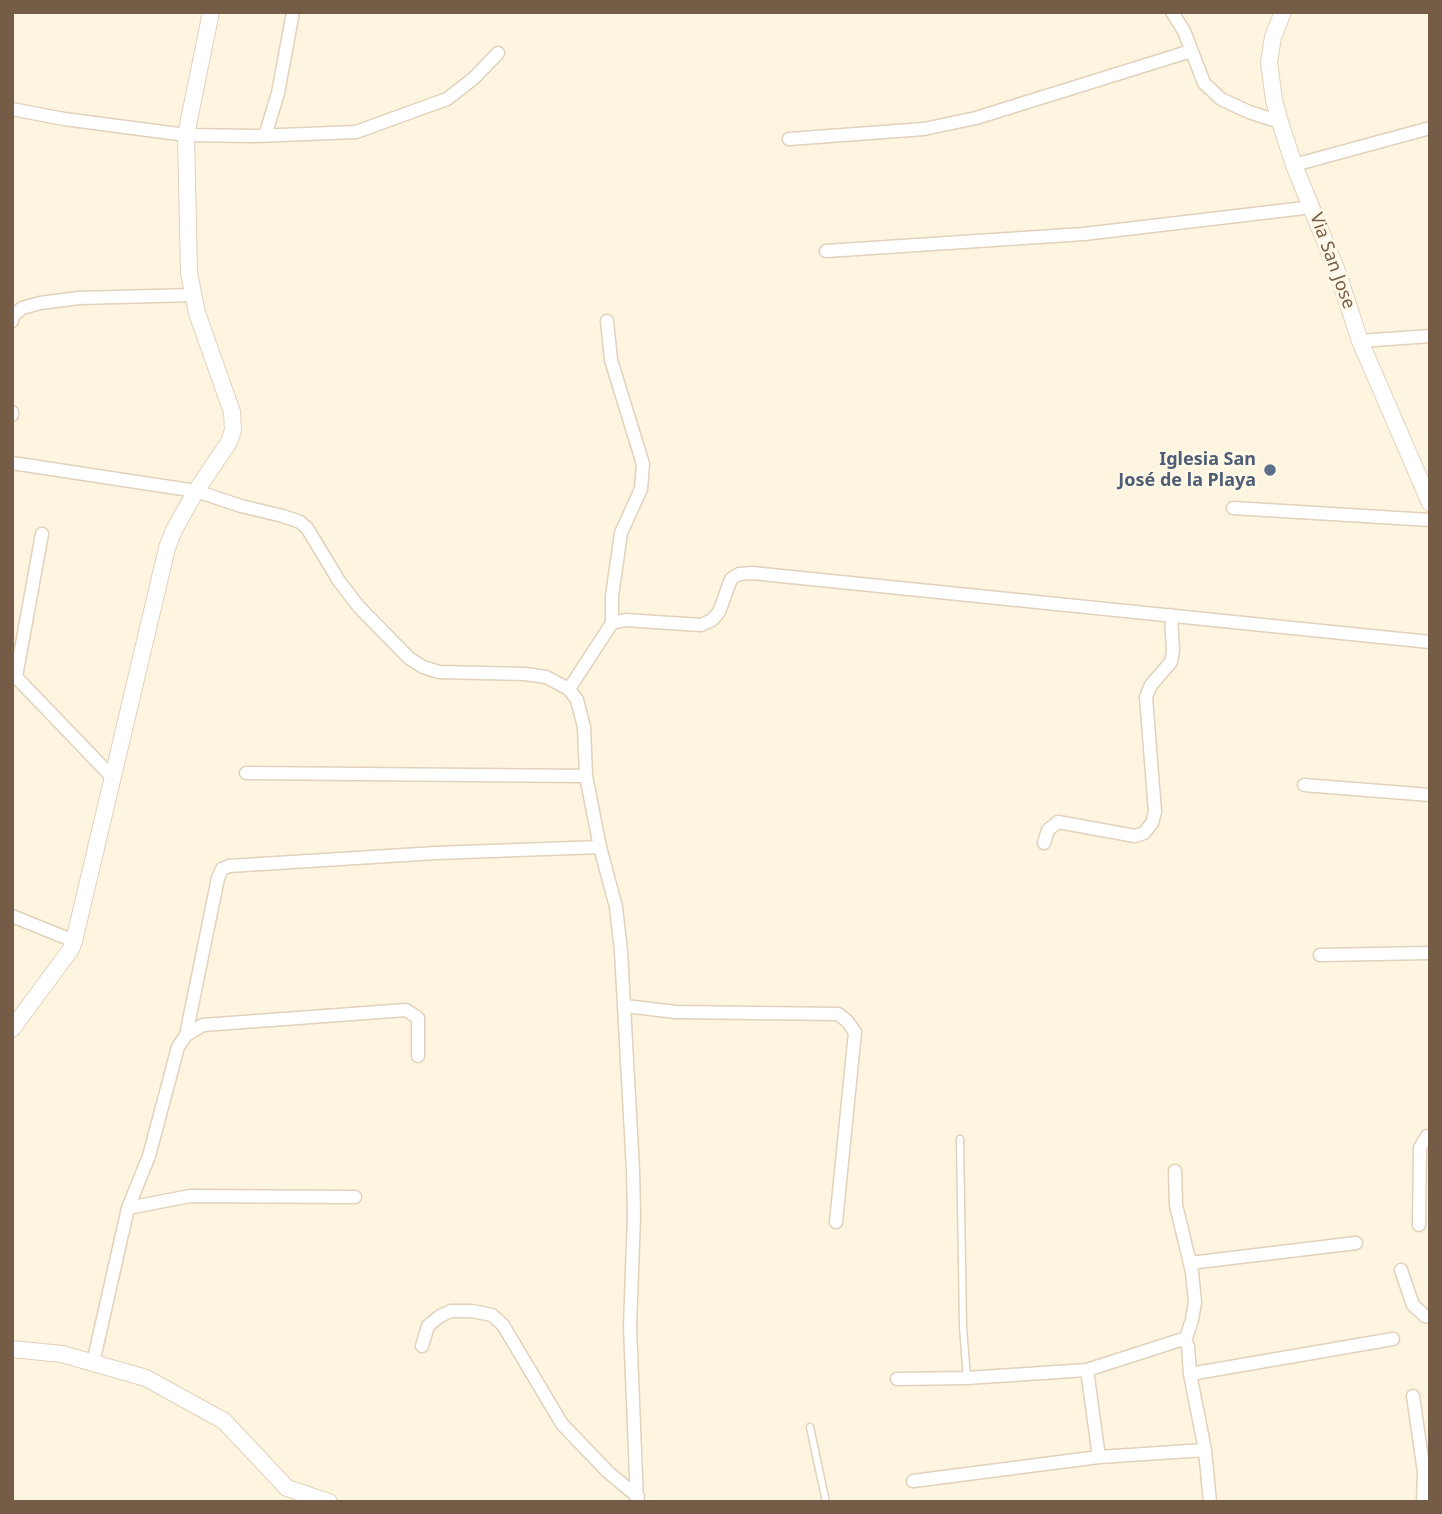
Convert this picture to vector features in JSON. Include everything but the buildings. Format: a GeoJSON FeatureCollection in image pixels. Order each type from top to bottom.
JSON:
{"type":"FeatureCollection","features":[{"type":"Feature","properties":{"kind":"street"},"geometry":{"type":"LineString","coordinates":[[12,1029],[71,949],[74,941],[167,548],[196,491],[229,442],[233,430],[232,412],[197,313],[189,273],[186,135],[211,12]]}},
{"type":"Feature","properties":{"kind":"street"},"geometry":{"type":"LineString","coordinates":[[265,136],[278,93],[293,12]]}},
{"type":"Feature","properties":{"kind":"street"},"geometry":{"type":"LineString","coordinates":[[1172,12],[1184,31],[1204,83],[1221,99],[1280,122]]}},
{"type":"Feature","properties":{"kind":"street","name":"Via San Jose"},"geometry":{"type":"LineString","coordinates":[[1283,12],[1273,37],[1269,62],[1273,100],[1360,341],[1430,503]]}},
{"type":"Feature","properties":{"kind":"street"},"geometry":{"type":"LineString","coordinates":[[789,139],[924,129],[976,118],[1191,51]]}},
{"type":"Feature","properties":{"kind":"street"},"geometry":{"type":"LineString","coordinates":[[12,109],[64,119],[186,135],[265,136],[356,132],[447,99],[474,78],[498,53]]}},
{"type":"Feature","properties":{"kind":"street"},"geometry":{"type":"LineString","coordinates":[[1294,164],[1430,128]]}},
{"type":"Feature","properties":{"kind":"street"},"geometry":{"type":"LineString","coordinates":[[826,251],[1084,234],[1313,207]]}},
{"type":"Feature","properties":{"kind":"street"},"geometry":{"type":"LineString","coordinates":[[12,321],[13,316],[22,308],[40,303],[79,298],[194,295]]}},
{"type":"Feature","properties":{"kind":"street"},"geometry":{"type":"LineString","coordinates":[[569,690],[612,624],[612,596],[621,533],[641,489],[643,464],[611,360],[607,321]]}},
{"type":"Feature","properties":{"kind":"street"},"geometry":{"type":"LineString","coordinates":[[1360,341],[1430,336]]}},
{"type":"Feature","properties":{"kind":"street"},"geometry":{"type":"LineString","coordinates":[[12,463],[196,491],[300,523],[307,528],[339,581],[359,607],[393,643],[423,667],[439,671],[546,677],[569,690],[577,700],[584,727],[586,776],[600,847],[616,907],[625,1006],[633,1181],[630,1326],[638,1499]]}},
{"type":"Feature","properties":{"kind":"street"},"geometry":{"type":"LineString","coordinates":[[1233,508],[1430,520]]}},
{"type":"Feature","properties":{"kind":"street"},"geometry":{"type":"LineString","coordinates":[[42,534],[14,674],[114,779]]}},
{"type":"Feature","properties":{"kind":"street"},"geometry":{"type":"LineString","coordinates":[[612,624],[635,621],[701,625],[712,620],[719,612],[731,579],[739,574],[752,573],[1430,642]]}},
{"type":"Feature","properties":{"kind":"street"},"geometry":{"type":"LineString","coordinates":[[1044,843],[1048,830],[1058,822],[1135,836],[1144,833],[1152,823],[1155,812],[1146,697],[1151,685],[1171,663],[1174,650],[1171,615]]}},
{"type":"Feature","properties":{"kind":"street"},"geometry":{"type":"LineString","coordinates":[[246,773],[586,776]]}},
{"type":"Feature","properties":{"kind":"street"},"geometry":{"type":"LineString","coordinates":[[1304,785],[1430,795]]}},
{"type":"Feature","properties":{"kind":"street"},"geometry":{"type":"LineString","coordinates":[[93,1363],[128,1208],[149,1156],[178,1047],[186,1035],[222,869],[229,866],[436,853],[600,847]]}},
{"type":"Feature","properties":{"kind":"street"},"geometry":{"type":"LineString","coordinates":[[12,916],[74,941]]}},
{"type":"Feature","properties":{"kind":"street"},"geometry":{"type":"LineString","coordinates":[[1320,955],[1430,953]]}},
{"type":"Feature","properties":{"kind":"street"},"geometry":{"type":"LineString","coordinates":[[625,1006],[676,1012],[838,1014],[847,1021],[855,1032],[836,1222]]}},
{"type":"Feature","properties":{"kind":"street"},"geometry":{"type":"LineString","coordinates":[[186,1035],[203,1025],[407,1010],[418,1018],[418,1056]]}},
{"type":"Feature","properties":{"kind":"street"},"geometry":{"type":"LineString","coordinates":[[1419,1225],[1420,1148],[1427,1136],[1430,1136]]}},
{"type":"Feature","properties":{"kind":"street"},"geometry":{"type":"LineString","coordinates":[[1175,1171],[1176,1205],[1190,1263],[1195,1302],[1185,1341],[1205,1450],[1210,1502]]}},
{"type":"Feature","properties":{"kind":"street"},"geometry":{"type":"LineString","coordinates":[[128,1208],[190,1196],[355,1197]]}},
{"type":"Feature","properties":{"kind":"street"},"geometry":{"type":"LineString","coordinates":[[1190,1263],[1356,1243]]}},
{"type":"Feature","properties":{"kind":"street"},"geometry":{"type":"LineString","coordinates":[[1401,1270],[1413,1305],[1430,1317]]}},
{"type":"Feature","properties":{"kind":"street"},"geometry":{"type":"LineString","coordinates":[[422,1346],[428,1326],[451,1311],[492,1315],[503,1325],[562,1424],[638,1499]]}},
{"type":"Feature","properties":{"kind":"street"},"geometry":{"type":"LineString","coordinates":[[1190,1374],[1393,1339]]}},
{"type":"Feature","properties":{"kind":"street"},"geometry":{"type":"LineString","coordinates":[[897,1379],[967,1378],[1087,1370],[1180,1340],[1185,1341]]}},
{"type":"Feature","properties":{"kind":"street"},"geometry":{"type":"LineString","coordinates":[[12,1349],[62,1354],[146,1378],[224,1421],[286,1495],[329,1502]]}},
{"type":"Feature","properties":{"kind":"street"},"geometry":{"type":"LineString","coordinates":[[1087,1370],[1099,1457]]}},
{"type":"Feature","properties":{"kind":"street"},"geometry":{"type":"LineString","coordinates":[[1413,1396],[1424,1472],[1423,1502]]}},
{"type":"Feature","properties":{"kind":"street"},"geometry":{"type":"LineString","coordinates":[[913,1481],[1099,1457],[1205,1450]]}},
{"type":"Feature","properties":{"kind":"lane"},"geometry":{"type":"LineString","coordinates":[[960,1139],[963,1327],[967,1378]]}},
{"type":"Feature","properties":{"kind":"lane"},"geometry":{"type":"LineString","coordinates":[[810,1427],[826,1502]]}},
{"type":"Feature","properties":{"kind":"place","name":"Iglesia San José de la Playa"},"geometry":{"type":"Point","coordinates":[1270,470]}}]}
